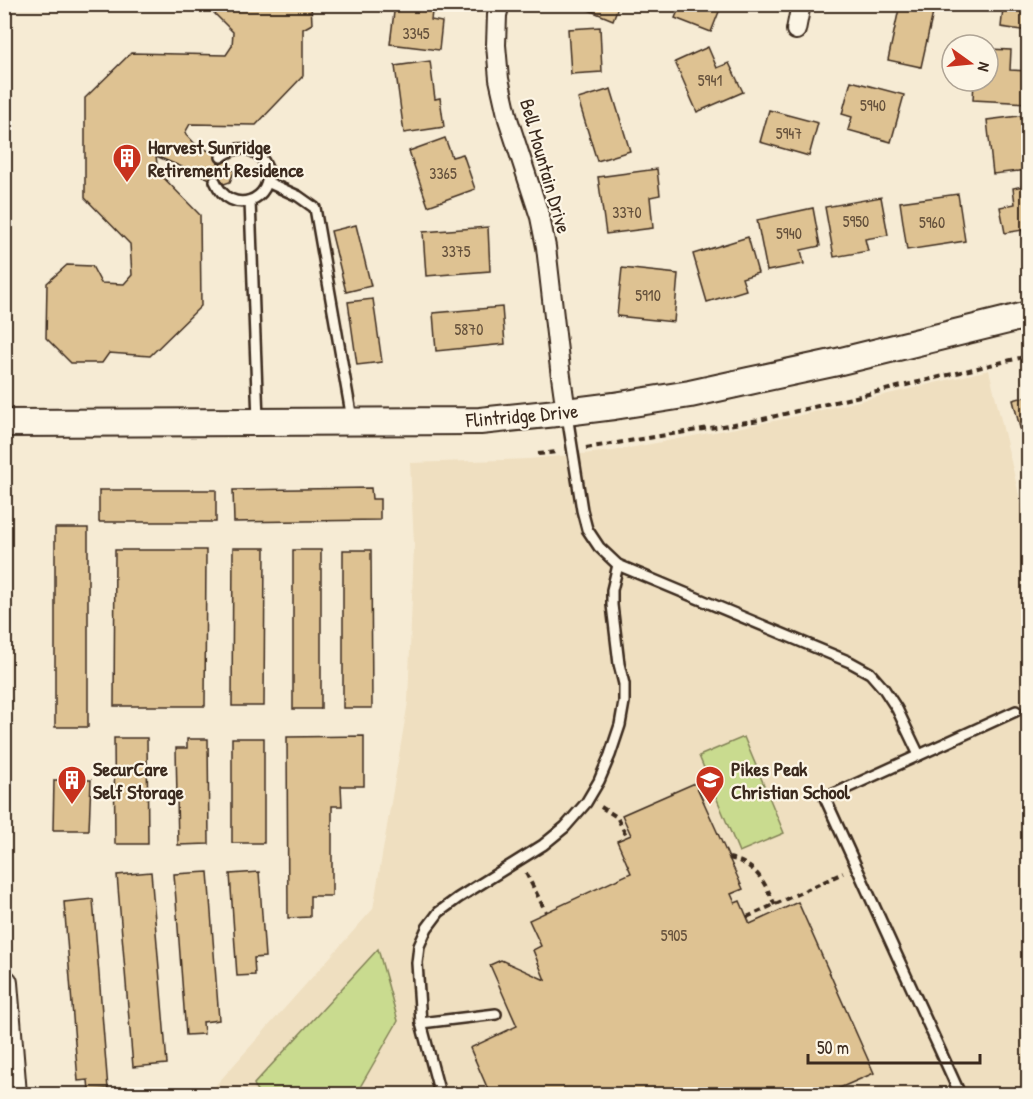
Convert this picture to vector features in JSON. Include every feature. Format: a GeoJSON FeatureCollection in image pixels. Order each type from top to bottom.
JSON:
{"type":"FeatureCollection","features":[{"type":"Feature","properties":{"kind":"street","name":"Bell Mountain Drive"},"geometry":{"type":"LineString","coordinates":[[500,4],[497,15],[496,45],[499,79],[508,119],[540,217],[546,247],[566,412]]}},
{"type":"Feature","properties":{"kind":"street"},"geometry":{"type":"LineString","coordinates":[[796,30],[801,4]]}},
{"type":"Feature","properties":{"kind":"street","name":"Flintridge Drive"},"geometry":{"type":"LineString","coordinates":[[4,423],[480,421],[566,412],[690,394],[837,362],[1029,315]]}},
{"type":"Feature","properties":{"kind":"street"},"geometry":{"type":"LineString","coordinates":[[4,983],[13,1095]]}},
{"type":"Feature","properties":{"kind":"lane"},"geometry":{"type":"LineString","coordinates":[[215,182],[224,196],[232,201],[241,202],[257,197],[267,182],[266,165],[254,152],[237,149],[221,157]]}},
{"type":"Feature","properties":{"kind":"lane"},"geometry":{"type":"LineString","coordinates":[[267,182],[298,195],[315,208],[353,422]]}},
{"type":"Feature","properties":{"kind":"lane"},"geometry":{"type":"LineString","coordinates":[[250,201],[258,422]]}},
{"type":"Feature","properties":{"kind":"lane"},"geometry":{"type":"LineString","coordinates":[[566,412],[582,510],[587,529],[598,547],[618,565],[850,662],[870,673],[897,709],[919,755]]}},
{"type":"Feature","properties":{"kind":"lane"},"geometry":{"type":"LineString","coordinates":[[440,1095],[421,1023],[417,963],[419,946],[427,928],[439,912],[543,845],[565,827],[586,803],[599,781],[620,725],[624,702],[624,684],[619,664],[612,605],[612,590],[618,565]]}},
{"type":"Feature","properties":{"kind":"lane"},"geometry":{"type":"LineString","coordinates":[[960,1095],[825,798],[1016,711]]}},
{"type":"Feature","properties":{"kind":"lane"},"geometry":{"type":"LineString","coordinates":[[421,1023],[496,1014]]}},
{"type":"Feature","properties":{"kind":"path"},"geometry":{"type":"LineString","coordinates":[[538,454],[609,446],[759,420],[1029,356]]}},
{"type":"Feature","properties":{"kind":"path"},"geometry":{"type":"LineString","coordinates":[[586,803],[601,807],[617,817],[627,837]]}},
{"type":"Feature","properties":{"kind":"path"},"geometry":{"type":"LineString","coordinates":[[729,858],[741,861],[753,868],[763,879],[775,905]]}},
{"type":"Feature","properties":{"kind":"path"},"geometry":{"type":"LineString","coordinates":[[519,860],[546,912]]}},
{"type":"Feature","properties":{"kind":"path"},"geometry":{"type":"LineString","coordinates":[[747,917],[856,866]]}},
{"type":"Feature","properties":{"kind":"path"},"geometry":{"type":"LineString","coordinates":[[483,1095],[489,1092]]}},
{"type":"Feature","properties":{"kind":"shaded area","name":"Pikes Peak Christian School"},"geometry":{"type":"Polygon","coordinates":[[[989,370],[1028,532],[1028,1094],[208,1094],[373,909],[408,702],[414,544],[410,463],[529,459],[613,451],[784,419],[989,370]]]}},
{"type":"Feature","properties":{"kind":"green space"},"geometry":{"type":"Polygon","coordinates":[[[744,737],[784,833],[739,852],[699,756],[744,737]]]}},
{"type":"Feature","properties":{"kind":"green space"},"geometry":{"type":"Polygon","coordinates":[[[378,949],[398,1021],[356,1094],[258,1094],[254,1084],[378,949]]]}},
{"type":"Feature","properties":{"kind":"building","name":"Harvest Sunridge Retirement Residence"},"geometry":{"type":"Polygon","coordinates":[[[215,4],[311,4],[312,24],[303,29],[303,76],[256,125],[190,124],[185,133],[196,145],[230,161],[234,172],[230,182],[224,184],[215,181],[156,156],[158,172],[200,215],[201,306],[150,356],[109,353],[102,363],[71,363],[46,338],[47,283],[67,265],[92,266],[101,283],[124,284],[132,275],[130,244],[85,198],[85,98],[131,53],[226,55],[232,46],[233,32],[214,13],[215,4]]]}},
{"type":"Feature","properties":{"kind":"building"},"geometry":{"type":"Polygon","coordinates":[[[395,4],[433,4],[431,20],[442,22],[439,50],[390,44],[395,4]]]}},
{"type":"Feature","properties":{"kind":"building"},"geometry":{"type":"Polygon","coordinates":[[[574,4],[619,4],[613,20],[574,4]]]}},
{"type":"Feature","properties":{"kind":"building"},"geometry":{"type":"Polygon","coordinates":[[[681,4],[722,4],[711,32],[675,18],[681,4]]]}},
{"type":"Feature","properties":{"kind":"building"},"geometry":{"type":"Polygon","coordinates":[[[900,4],[935,4],[921,67],[888,60],[900,4]]]}},
{"type":"Feature","properties":{"kind":"building"},"geometry":{"type":"Polygon","coordinates":[[[986,4],[1028,4],[1028,31],[1001,27],[1003,8],[986,6],[986,4]]]}},
{"type":"Feature","properties":{"kind":"building"},"geometry":{"type":"Polygon","coordinates":[[[600,27],[602,72],[571,74],[568,29],[600,27]]]}},
{"type":"Feature","properties":{"kind":"building"},"geometry":{"type":"Polygon","coordinates":[[[708,47],[717,68],[729,63],[743,92],[697,112],[675,62],[708,47]]]}},
{"type":"Feature","properties":{"kind":"building"},"geometry":{"type":"Polygon","coordinates":[[[1000,50],[1011,50],[1010,70],[1028,71],[1028,103],[973,100],[973,93],[1000,93],[1000,50]]]}},
{"type":"Feature","properties":{"kind":"building"},"geometry":{"type":"Polygon","coordinates":[[[430,61],[435,99],[440,98],[444,127],[404,133],[395,66],[430,61]]]}},
{"type":"Feature","properties":{"kind":"building"},"geometry":{"type":"Polygon","coordinates":[[[851,81],[904,95],[891,142],[848,130],[852,117],[842,114],[851,81]]]}},
{"type":"Feature","properties":{"kind":"building"},"geometry":{"type":"Polygon","coordinates":[[[611,89],[630,151],[597,161],[578,99],[611,89]]]}},
{"type":"Feature","properties":{"kind":"building"},"geometry":{"type":"Polygon","coordinates":[[[769,110],[818,123],[809,156],[760,142],[769,110]]]}},
{"type":"Feature","properties":{"kind":"building"},"geometry":{"type":"Polygon","coordinates":[[[1028,115],[1028,170],[993,174],[987,120],[1028,115]]]}},
{"type":"Feature","properties":{"kind":"building"},"geometry":{"type":"Polygon","coordinates":[[[445,138],[452,157],[463,154],[475,189],[428,206],[409,151],[445,138]]]}},
{"type":"Feature","properties":{"kind":"building"},"geometry":{"type":"Polygon","coordinates":[[[657,169],[660,195],[650,197],[653,228],[606,234],[598,177],[657,169]]]}},
{"type":"Feature","properties":{"kind":"building"},"geometry":{"type":"Polygon","coordinates":[[[1028,185],[1028,245],[1025,246],[1022,230],[1005,233],[1000,207],[1015,204],[1013,188],[1028,185]]]}},
{"type":"Feature","properties":{"kind":"building"},"geometry":{"type":"Polygon","coordinates":[[[958,194],[965,241],[907,250],[900,202],[958,194]]]}},
{"type":"Feature","properties":{"kind":"building"},"geometry":{"type":"Polygon","coordinates":[[[881,197],[888,235],[865,239],[868,251],[834,257],[825,207],[881,197]]]}},
{"type":"Feature","properties":{"kind":"building"},"geometry":{"type":"Polygon","coordinates":[[[813,208],[820,246],[801,250],[804,264],[767,271],[757,220],[813,208]]]}},
{"type":"Feature","properties":{"kind":"building"},"geometry":{"type":"Polygon","coordinates":[[[356,225],[371,286],[346,292],[331,231],[356,225]]]}},
{"type":"Feature","properties":{"kind":"building"},"geometry":{"type":"Polygon","coordinates":[[[488,227],[490,271],[426,276],[423,232],[488,227]]]}},
{"type":"Feature","properties":{"kind":"building"},"geometry":{"type":"Polygon","coordinates":[[[748,237],[758,273],[742,278],[746,290],[707,302],[693,254],[748,237]]]}},
{"type":"Feature","properties":{"kind":"building"},"geometry":{"type":"Polygon","coordinates":[[[622,268],[678,274],[674,322],[617,316],[622,268]]]}},
{"type":"Feature","properties":{"kind":"building"},"geometry":{"type":"Polygon","coordinates":[[[373,299],[382,362],[357,365],[348,302],[373,299]]]}},
{"type":"Feature","properties":{"kind":"building"},"geometry":{"type":"Polygon","coordinates":[[[502,307],[505,344],[436,351],[433,313],[502,307]]]}},
{"type":"Feature","properties":{"kind":"building"},"geometry":{"type":"Polygon","coordinates":[[[1028,396],[1028,430],[1021,432],[1013,400],[1028,396]]]}},
{"type":"Feature","properties":{"kind":"building"},"geometry":{"type":"Polygon","coordinates":[[[371,488],[372,499],[380,499],[380,520],[234,522],[233,490],[371,488]]]}},
{"type":"Feature","properties":{"kind":"building"},"geometry":{"type":"Polygon","coordinates":[[[99,490],[216,490],[216,522],[99,522],[99,490]]]}},
{"type":"Feature","properties":{"kind":"building"},"geometry":{"type":"Polygon","coordinates":[[[55,528],[88,528],[88,727],[55,727],[55,528]]]}},
{"type":"Feature","properties":{"kind":"building"},"geometry":{"type":"Polygon","coordinates":[[[233,548],[265,548],[264,706],[232,706],[233,548]]]}},
{"type":"Feature","properties":{"kind":"building"},"geometry":{"type":"Polygon","coordinates":[[[115,550],[206,550],[205,706],[114,706],[115,550]]]}},
{"type":"Feature","properties":{"kind":"building"},"geometry":{"type":"Polygon","coordinates":[[[293,550],[321,550],[321,709],[293,709],[293,550]]]}},
{"type":"Feature","properties":{"kind":"building"},"geometry":{"type":"Polygon","coordinates":[[[343,550],[371,550],[372,708],[343,708],[343,550]]]}},
{"type":"Feature","properties":{"kind":"building"},"geometry":{"type":"Polygon","coordinates":[[[364,736],[364,786],[341,786],[342,806],[332,806],[332,896],[310,896],[310,917],[288,918],[287,737],[364,736]]]}},
{"type":"Feature","properties":{"kind":"building"},"geometry":{"type":"Polygon","coordinates":[[[114,738],[147,738],[148,844],[115,844],[114,738]]]}},
{"type":"Feature","properties":{"kind":"building"},"geometry":{"type":"Polygon","coordinates":[[[232,738],[264,738],[264,843],[232,843],[232,738]]]}},
{"type":"Feature","properties":{"kind":"building"},"geometry":{"type":"Polygon","coordinates":[[[187,739],[208,739],[209,844],[178,845],[176,748],[187,748],[187,739]]]}},
{"type":"Feature","properties":{"kind":"building","name":"SecurCare Self Storage"},"geometry":{"type":"Polygon","coordinates":[[[54,780],[91,780],[89,830],[53,830],[54,780]]]}},
{"type":"Feature","properties":{"kind":"building"},"geometry":{"type":"Polygon","coordinates":[[[695,783],[743,889],[731,894],[735,903],[740,901],[750,924],[798,902],[874,1073],[826,1094],[490,1094],[470,1048],[517,1026],[490,965],[501,960],[545,980],[533,950],[541,946],[529,920],[631,873],[617,841],[631,835],[622,815],[695,783]]]}},
{"type":"Feature","properties":{"kind":"building"},"geometry":{"type":"Polygon","coordinates":[[[151,872],[167,1064],[133,1067],[117,875],[151,872]]]}},
{"type":"Feature","properties":{"kind":"building"},"geometry":{"type":"Polygon","coordinates":[[[208,872],[219,1020],[203,1022],[204,1034],[186,1035],[174,874],[208,872]]]}},
{"type":"Feature","properties":{"kind":"building"},"geometry":{"type":"Polygon","coordinates":[[[259,872],[265,957],[254,958],[255,975],[237,976],[230,874],[259,872]]]}},
{"type":"Feature","properties":{"kind":"building"},"geometry":{"type":"Polygon","coordinates":[[[93,899],[108,1089],[89,1091],[88,1080],[78,1081],[64,902],[93,899]]]}},
{"type":"Feature","properties":{"kind":"place","name":"Harvest Sunridge Retirement Residence"},"geometry":{"type":"Point","coordinates":[127,184]}},
{"type":"Feature","properties":{"kind":"place","name":"SecurCare Self Storage"},"geometry":{"type":"Point","coordinates":[72,806]}},
{"type":"Feature","properties":{"kind":"place","name":"Pikes Peak Christian School"},"geometry":{"type":"Point","coordinates":[710,806]}}]}
